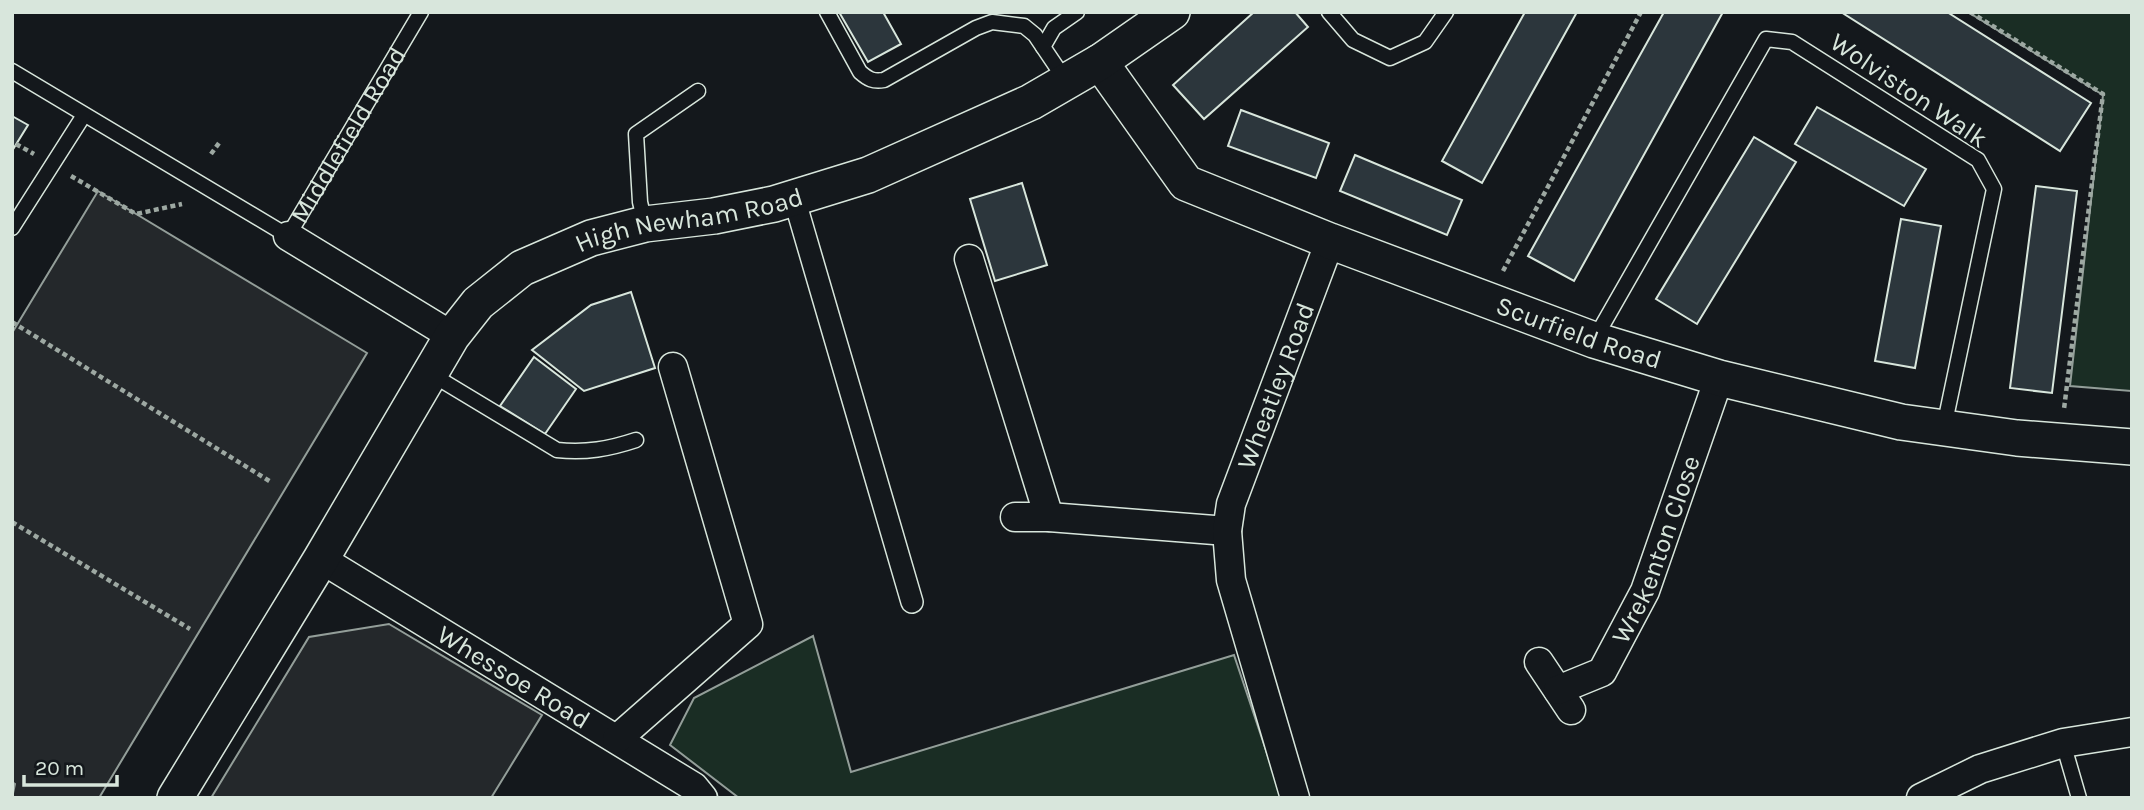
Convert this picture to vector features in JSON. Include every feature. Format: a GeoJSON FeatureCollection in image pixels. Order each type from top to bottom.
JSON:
{"type":"FeatureCollection","features":[{"type":"Feature","properties":{"kind":"street","name":"High Newham Road"},"geometry":{"type":"LineString","coordinates":[[175,798],[321,559],[452,335],[478,303],[522,268],[590,238],[645,224],[715,216],[794,198],[869,175],[1031,102],[1100,62],[1172,12]]}},
{"type":"Feature","properties":{"kind":"street","name":"Scurfield Road"},"geometry":{"type":"LineString","coordinates":[[1100,62],[1186,183],[1330,241],[1594,340],[1719,379],[1901,422],[2017,438],[2132,447]]}},
{"type":"Feature","properties":{"kind":"street"},"geometry":{"type":"LineString","coordinates":[[794,198],[912,602]]}},
{"type":"Feature","properties":{"kind":"street","name":"Middlefield Road"},"geometry":{"type":"LineString","coordinates":[[288,236],[452,335]]}},
{"type":"Feature","properties":{"kind":"street","name":"Wheatley Road"},"geometry":{"type":"LineString","coordinates":[[1296,798],[1231,579],[1227,531],[1231,504],[1330,241]]}},
{"type":"Feature","properties":{"kind":"street"},"geometry":{"type":"LineString","coordinates":[[969,259],[996,312],[1049,517]]}},
{"type":"Feature","properties":{"kind":"street"},"geometry":{"type":"LineString","coordinates":[[617,739],[747,624],[673,367]]}},
{"type":"Feature","properties":{"kind":"street","name":"Wrekenton Close"},"geometry":{"type":"LineString","coordinates":[[1539,662],[1565,700],[1602,671],[1644,592],[1719,379]]}},
{"type":"Feature","properties":{"kind":"street"},"geometry":{"type":"LineString","coordinates":[[1015,517],[1049,517],[1227,531]]}},
{"type":"Feature","properties":{"kind":"street","name":"Whessoe Road"},"geometry":{"type":"LineString","coordinates":[[321,559],[694,787],[703,798]]}},
{"type":"Feature","properties":{"kind":"street"},"geometry":{"type":"LineString","coordinates":[[1921,798],[1980,769],[2063,743],[2132,732]]}},
{"type":"Feature","properties":{"kind":"lane","name":"Middlefield Road"},"geometry":{"type":"LineString","coordinates":[[288,236],[421,12]]}},
{"type":"Feature","properties":{"kind":"lane"},"geometry":{"type":"LineString","coordinates":[[827,12],[860,72],[877,82],[992,22],[1009,22],[1024,26],[1035,35],[1067,82]]}},
{"type":"Feature","properties":{"kind":"lane"},"geometry":{"type":"LineString","coordinates":[[1043,47],[1054,28],[1077,12]]}},
{"type":"Feature","properties":{"kind":"lane"},"geometry":{"type":"LineString","coordinates":[[1329,12],[1353,40],[1390,58],[1425,43],[1446,12]]}},
{"type":"Feature","properties":{"kind":"lane","name":"Wolviston Walk"},"geometry":{"type":"LineString","coordinates":[[1594,340],[1766,39],[1792,42],[1979,160],[1994,189],[1944,427]]}},
{"type":"Feature","properties":{"kind":"lane"},"geometry":{"type":"LineString","coordinates":[[12,71],[288,236]]}},
{"type":"Feature","properties":{"kind":"lane"},"geometry":{"type":"LineString","coordinates":[[645,224],[640,202],[636,134],[698,91]]}},
{"type":"Feature","properties":{"kind":"lane"},"geometry":{"type":"LineString","coordinates":[[12,228],[84,115]]}},
{"type":"Feature","properties":{"kind":"lane"},"geometry":{"type":"LineString","coordinates":[[430,373],[557,450],[608,450],[636,440]]}},
{"type":"Feature","properties":{"kind":"lane"},"geometry":{"type":"LineString","coordinates":[[2063,743],[2079,798]]}},
{"type":"Feature","properties":{"kind":"path"},"geometry":{"type":"LineString","coordinates":[[1488,300],[1641,12]]}},
{"type":"Feature","properties":{"kind":"path"},"geometry":{"type":"LineString","coordinates":[[1970,12],[2103,94],[2060,441]]}},
{"type":"Feature","properties":{"kind":"path"},"geometry":{"type":"LineString","coordinates":[[211,154],[219,143]]}},
{"type":"Feature","properties":{"kind":"path"},"geometry":{"type":"LineString","coordinates":[[16,144],[136,214],[182,204]]}},
{"type":"Feature","properties":{"kind":"path"},"geometry":{"type":"LineString","coordinates":[[12,322],[271,482]]}},
{"type":"Feature","properties":{"kind":"path"},"geometry":{"type":"LineString","coordinates":[[12,522],[190,629]]}},
{"type":"Feature","properties":{"kind":"green space"},"geometry":{"type":"Polygon","coordinates":[[[1968,12],[2132,12],[2131,391],[2070,386],[2103,95],[1968,12]]]}},
{"type":"Feature","properties":{"kind":"green space"},"geometry":{"type":"Polygon","coordinates":[[[813,636],[851,772],[1234,655],[1282,798],[739,798],[670,745],[694,698],[813,636]]]}},
{"type":"Feature","properties":{"kind":"shaded area"},"geometry":{"type":"Polygon","coordinates":[[[98,191],[367,353],[99,798],[12,798],[15,784],[12,782],[12,333],[98,191]]]}},
{"type":"Feature","properties":{"kind":"shaded area"},"geometry":{"type":"Polygon","coordinates":[[[389,624],[542,715],[491,798],[211,798],[309,637],[389,624]]]}},
{"type":"Feature","properties":{"kind":"building"},"geometry":{"type":"Polygon","coordinates":[[[839,12],[883,12],[901,44],[868,62],[839,12]]]}},
{"type":"Feature","properties":{"kind":"building"},"geometry":{"type":"Polygon","coordinates":[[[1254,12],[1295,12],[1308,27],[1204,119],[1173,85],[1254,12]]]}},
{"type":"Feature","properties":{"kind":"building"},"geometry":{"type":"Polygon","coordinates":[[[1525,12],[1577,12],[1482,183],[1442,161],[1525,12]]]}},
{"type":"Feature","properties":{"kind":"building"},"geometry":{"type":"Polygon","coordinates":[[[1664,12],[1723,12],[1574,281],[1528,256],[1664,12]]]}},
{"type":"Feature","properties":{"kind":"building"},"geometry":{"type":"Polygon","coordinates":[[[1841,12],[1947,12],[2091,103],[2060,151],[1841,12]]]}},
{"type":"Feature","properties":{"kind":"building"},"geometry":{"type":"Polygon","coordinates":[[[1817,107],[1926,169],[1904,206],[1795,144],[1817,107]]]}},
{"type":"Feature","properties":{"kind":"building"},"geometry":{"type":"Polygon","coordinates":[[[1241,110],[1329,143],[1316,178],[1228,146],[1241,110]]]}},
{"type":"Feature","properties":{"kind":"building"},"geometry":{"type":"Polygon","coordinates":[[[12,116],[28,125],[12,151],[12,116]]]}},
{"type":"Feature","properties":{"kind":"building"},"geometry":{"type":"Polygon","coordinates":[[[1754,137],[1796,162],[1697,324],[1656,299],[1754,137]]]}},
{"type":"Feature","properties":{"kind":"building"},"geometry":{"type":"Polygon","coordinates":[[[1355,155],[1462,200],[1447,235],[1340,191],[1355,155]]]}},
{"type":"Feature","properties":{"kind":"building"},"geometry":{"type":"Polygon","coordinates":[[[1022,183],[1047,265],[995,281],[970,199],[1022,183]]]}},
{"type":"Feature","properties":{"kind":"building"},"geometry":{"type":"Polygon","coordinates":[[[2036,186],[2077,191],[2052,393],[2010,388],[2036,186]]]}},
{"type":"Feature","properties":{"kind":"building"},"geometry":{"type":"Polygon","coordinates":[[[1901,219],[1941,226],[1915,368],[1875,361],[1901,219]]]}},
{"type":"Feature","properties":{"kind":"building"},"geometry":{"type":"Polygon","coordinates":[[[631,292],[655,368],[584,391],[532,350],[591,305],[631,292]]]}},
{"type":"Feature","properties":{"kind":"building"},"geometry":{"type":"Polygon","coordinates":[[[534,357],[576,389],[545,434],[500,406],[534,357]]]}}]}
